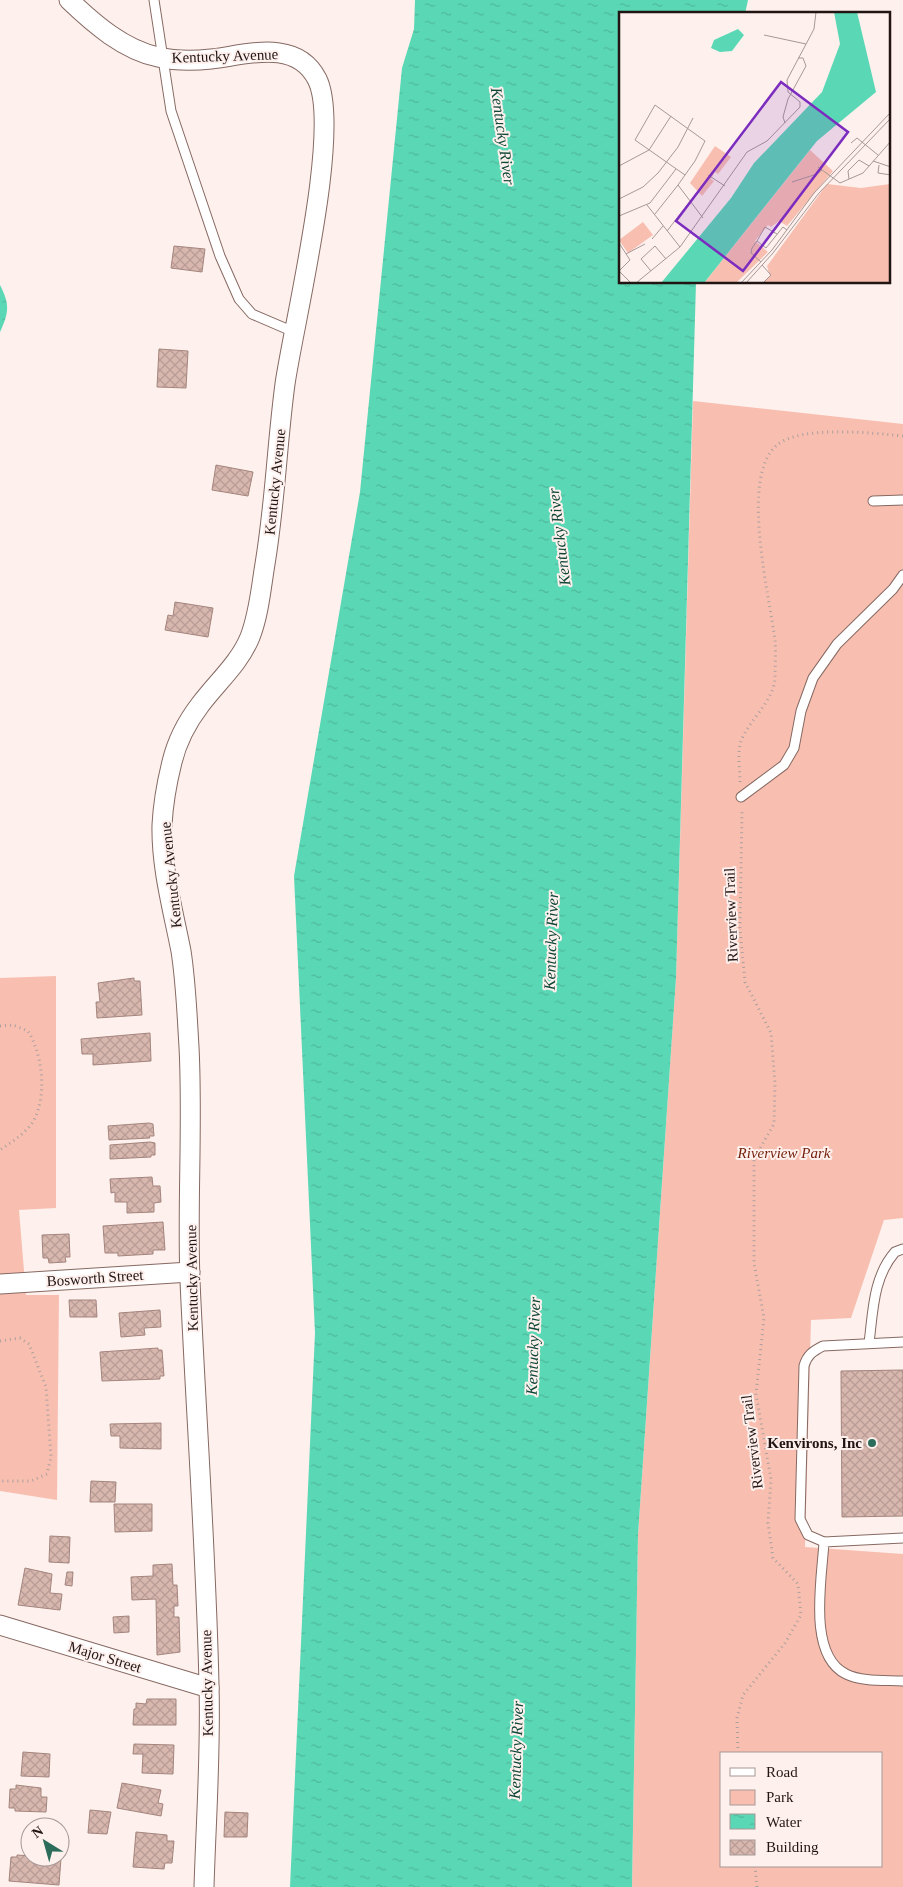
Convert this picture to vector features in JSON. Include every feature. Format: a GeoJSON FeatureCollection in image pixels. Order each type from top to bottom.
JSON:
{"type":"FeatureCollection","features":[{"type":"Feature","properties":{"kind":"street","name":"Kentucky Avenue"},"geometry":{"type":"LineString","coordinates":[[70,0],[85,15],[126,44],[146,54],[163,58],[199,60],[268,52],[288,54],[305,64],[317,80],[323,101],[322,152],[285,383],[272,521],[258,611],[250,637],[237,660],[200,704],[184,729],[173,759],[162,826],[169,890],[185,984],[191,1112],[190,1272],[209,1688],[204,1887]]}},
{"type":"Feature","properties":{"kind":"street","name":"Bosworth Street"},"geometry":{"type":"LineString","coordinates":[[0,1284],[190,1272]]}},
{"type":"Feature","properties":{"kind":"street","name":"Major Street"},"geometry":{"type":"LineString","coordinates":[[0,1625],[209,1688]]}},
{"type":"Feature","properties":{"kind":"lane"},"geometry":{"type":"LineString","coordinates":[[154,0],[174,120],[207,220],[239,299],[252,314],[294,332]]}},
{"type":"Feature","properties":{"kind":"lane"},"geometry":{"type":"LineString","coordinates":[[873,501],[903,500]]}},
{"type":"Feature","properties":{"kind":"lane"},"geometry":{"type":"LineString","coordinates":[[741,797],[784,764],[794,748],[801,710],[813,678],[837,644],[893,589],[903,575]]}},
{"type":"Feature","properties":{"kind":"lane"},"geometry":{"type":"LineString","coordinates":[[869,1343],[874,1296],[881,1274],[895,1252],[903,1249]]}},
{"type":"Feature","properties":{"kind":"lane"},"geometry":{"type":"LineString","coordinates":[[903,1342],[823,1346],[812,1351],[804,1366],[800,1519],[808,1535],[824,1542],[903,1538]]}},
{"type":"Feature","properties":{"kind":"lane"},"geometry":{"type":"LineString","coordinates":[[824,1542],[820,1626],[830,1662],[847,1675],[860,1678],[903,1681]]}},
{"type":"Feature","properties":{"kind":"path","name":"Riverview Trail"},"geometry":{"type":"LineString","coordinates":[[738,1752],[737,1718],[743,1695],[785,1643],[800,1615],[798,1584],[773,1558],[768,1523],[771,1479],[756,1394],[764,1318],[754,1263],[754,1160],[774,1124],[776,1084],[771,1033],[746,982],[740,929],[741,797],[739,758],[741,741],[774,685],[775,642],[761,558],[760,486],[766,462],[776,445],[795,438],[832,431],[903,436]]}},
{"type":"Feature","properties":{"kind":"path"},"geometry":{"type":"LineString","coordinates":[[0,1026],[13,1025],[28,1031],[37,1047],[40,1102],[35,1118],[27,1130],[0,1150]]}},
{"type":"Feature","properties":{"kind":"path"},"geometry":{"type":"LineString","coordinates":[[0,1341],[20,1338],[29,1344],[46,1387],[51,1457],[47,1474],[31,1481],[0,1481]]}},
{"type":"Feature","properties":{"kind":"path"},"geometry":{"type":"LineString","coordinates":[[755,1867],[757,1887]]}},
{"type":"Feature","properties":{"kind":"green space","name":"Riverview Park"},"geometry":{"type":"Polygon","coordinates":[[[693,401],[903,424],[903,1218],[884,1220],[851,1318],[811,1320],[805,1547],[903,1554],[903,1887],[632,1887],[638,1535],[676,978],[693,401]]]}},
{"type":"Feature","properties":{"kind":"green space"},"geometry":{"type":"Polygon","coordinates":[[[56,976],[56,1208],[19,1210],[26,1295],[59,1295],[57,1500],[0,1491],[0,978],[56,976]]]}},
{"type":"Feature","properties":{"kind":"water","name":"Kentucky River"},"geometry":{"type":"Polygon","coordinates":[[[415,0],[748,0],[745,12],[619,12],[619,284],[696,284],[676,978],[638,1535],[632,1887],[290,1887],[315,1333],[294,876],[360,492],[402,68],[414,29],[415,0]]]}},
{"type":"Feature","properties":{"kind":"water"},"geometry":{"type":"Polygon","coordinates":[[[0,285],[7,303],[7,314],[0,332],[0,285]]]}},
{"type":"Feature","properties":{"kind":"building"},"geometry":{"type":"Polygon","coordinates":[[[174,246],[205,249],[202,272],[171,268],[174,246]]]}},
{"type":"Feature","properties":{"kind":"building"},"geometry":{"type":"Polygon","coordinates":[[[159,349],[188,351],[186,388],[157,387],[159,349]]]}},
{"type":"Feature","properties":{"kind":"building"},"geometry":{"type":"Polygon","coordinates":[[[216,465],[253,472],[248,496],[212,490],[216,465]]]}},
{"type":"Feature","properties":{"kind":"building"},"geometry":{"type":"Polygon","coordinates":[[[175,602],[213,608],[208,637],[165,630],[168,615],[173,616],[175,602]]]}},
{"type":"Feature","properties":{"kind":"building"},"geometry":{"type":"Polygon","coordinates":[[[134,978],[134,981],[140,981],[142,1015],[97,1018],[96,1002],[100,1002],[98,983],[134,978]]]}},
{"type":"Feature","properties":{"kind":"building"},"geometry":{"type":"Polygon","coordinates":[[[150,1033],[151,1061],[93,1065],[93,1054],[82,1054],[81,1039],[150,1033]]]}},
{"type":"Feature","properties":{"kind":"building"},"geometry":{"type":"Polygon","coordinates":[[[153,1124],[154,1136],[149,1136],[150,1138],[109,1140],[108,1126],[153,1124]]]}},
{"type":"Feature","properties":{"kind":"building"},"geometry":{"type":"Polygon","coordinates":[[[155,1143],[155,1155],[151,1155],[151,1157],[110,1159],[110,1145],[155,1143]]]}},
{"type":"Feature","properties":{"kind":"building"},"geometry":{"type":"Polygon","coordinates":[[[152,1177],[153,1186],[160,1186],[161,1202],[154,1203],[154,1212],[127,1213],[127,1202],[115,1202],[115,1192],[111,1193],[110,1179],[152,1177]]]}},
{"type":"Feature","properties":{"kind":"building"},"geometry":{"type":"Polygon","coordinates":[[[163,1222],[165,1250],[153,1250],[153,1254],[118,1256],[118,1253],[105,1253],[103,1226],[163,1222]]]}},
{"type":"Feature","properties":{"kind":"building"},"geometry":{"type":"Polygon","coordinates":[[[69,1234],[70,1257],[65,1257],[66,1262],[49,1263],[48,1258],[43,1258],[42,1235],[69,1234]]]}},
{"type":"Feature","properties":{"kind":"building"},"geometry":{"type":"Polygon","coordinates":[[[69,1300],[96,1300],[97,1317],[70,1317],[69,1300]]]}},
{"type":"Feature","properties":{"kind":"building"},"geometry":{"type":"Polygon","coordinates":[[[160,1310],[161,1327],[144,1328],[145,1335],[121,1337],[119,1313],[160,1310]]]}},
{"type":"Feature","properties":{"kind":"building"},"geometry":{"type":"Polygon","coordinates":[[[158,1348],[158,1350],[162,1350],[164,1376],[160,1376],[160,1379],[102,1381],[100,1352],[158,1348]]]}},
{"type":"Feature","properties":{"kind":"building","name":"Kenvirons, Inc"},"geometry":{"type":"Polygon","coordinates":[[[903,1370],[903,1516],[842,1517],[841,1371],[903,1370]]]}},
{"type":"Feature","properties":{"kind":"building"},"geometry":{"type":"Polygon","coordinates":[[[161,1423],[161,1449],[120,1448],[120,1436],[111,1436],[110,1424],[161,1423]]]}},
{"type":"Feature","properties":{"kind":"building"},"geometry":{"type":"Polygon","coordinates":[[[91,1481],[116,1482],[115,1502],[90,1502],[91,1481]]]}},
{"type":"Feature","properties":{"kind":"building"},"geometry":{"type":"Polygon","coordinates":[[[114,1504],[152,1504],[152,1531],[115,1532],[114,1504]]]}},
{"type":"Feature","properties":{"kind":"building"},"geometry":{"type":"Polygon","coordinates":[[[50,1536],[70,1537],[69,1563],[49,1562],[50,1536]]]}},
{"type":"Feature","properties":{"kind":"building"},"geometry":{"type":"Polygon","coordinates":[[[172,1564],[173,1585],[177,1585],[178,1606],[174,1606],[174,1617],[179,1617],[180,1652],[157,1655],[156,1599],[132,1600],[131,1577],[153,1576],[153,1565],[172,1564]]]}},
{"type":"Feature","properties":{"kind":"building"},"geometry":{"type":"Polygon","coordinates":[[[25,1568],[52,1574],[50,1593],[62,1594],[60,1610],[18,1605],[25,1568]]]}},
{"type":"Feature","properties":{"kind":"building"},"geometry":{"type":"Polygon","coordinates":[[[67,1572],[73,1572],[72,1586],[65,1585],[67,1572]]]}},
{"type":"Feature","properties":{"kind":"building"},"geometry":{"type":"Polygon","coordinates":[[[129,1616],[129,1632],[114,1633],[113,1617],[129,1616]]]}},
{"type":"Feature","properties":{"kind":"building"},"geometry":{"type":"Polygon","coordinates":[[[147,1699],[176,1699],[176,1725],[133,1725],[136,1703],[146,1704],[147,1699]]]}},
{"type":"Feature","properties":{"kind":"building"},"geometry":{"type":"Polygon","coordinates":[[[134,1744],[174,1745],[173,1774],[142,1773],[143,1754],[133,1754],[134,1744]]]}},
{"type":"Feature","properties":{"kind":"building"},"geometry":{"type":"Polygon","coordinates":[[[23,1752],[50,1754],[49,1777],[21,1776],[23,1752]]]}},
{"type":"Feature","properties":{"kind":"building"},"geometry":{"type":"Polygon","coordinates":[[[122,1783],[161,1790],[158,1803],[163,1804],[161,1816],[117,1808],[122,1783]]]}},
{"type":"Feature","properties":{"kind":"building"},"geometry":{"type":"Polygon","coordinates":[[[16,1785],[41,1788],[41,1797],[47,1797],[46,1812],[15,1811],[15,1808],[9,1808],[10,1789],[16,1789],[16,1785]]]}},
{"type":"Feature","properties":{"kind":"building"},"geometry":{"type":"Polygon","coordinates":[[[90,1810],[111,1812],[107,1834],[88,1833],[90,1810]]]}},
{"type":"Feature","properties":{"kind":"building"},"geometry":{"type":"Polygon","coordinates":[[[225,1812],[248,1813],[247,1837],[224,1837],[225,1812]]]}},
{"type":"Feature","properties":{"kind":"building"},"geometry":{"type":"Polygon","coordinates":[[[136,1832],[167,1835],[167,1841],[174,1841],[172,1863],[165,1863],[164,1869],[133,1867],[136,1832]]]}},
{"type":"Feature","properties":{"kind":"building"},"geometry":{"type":"Polygon","coordinates":[[[17,1855],[20,1855],[20,1867],[60,1867],[59,1885],[9,1881],[11,1857],[17,1857],[17,1855]]]}},
{"type":"Feature","properties":{"kind":"place","name":"Kenvirons, Inc"},"geometry":{"type":"Point","coordinates":[872,1443]}}]}
